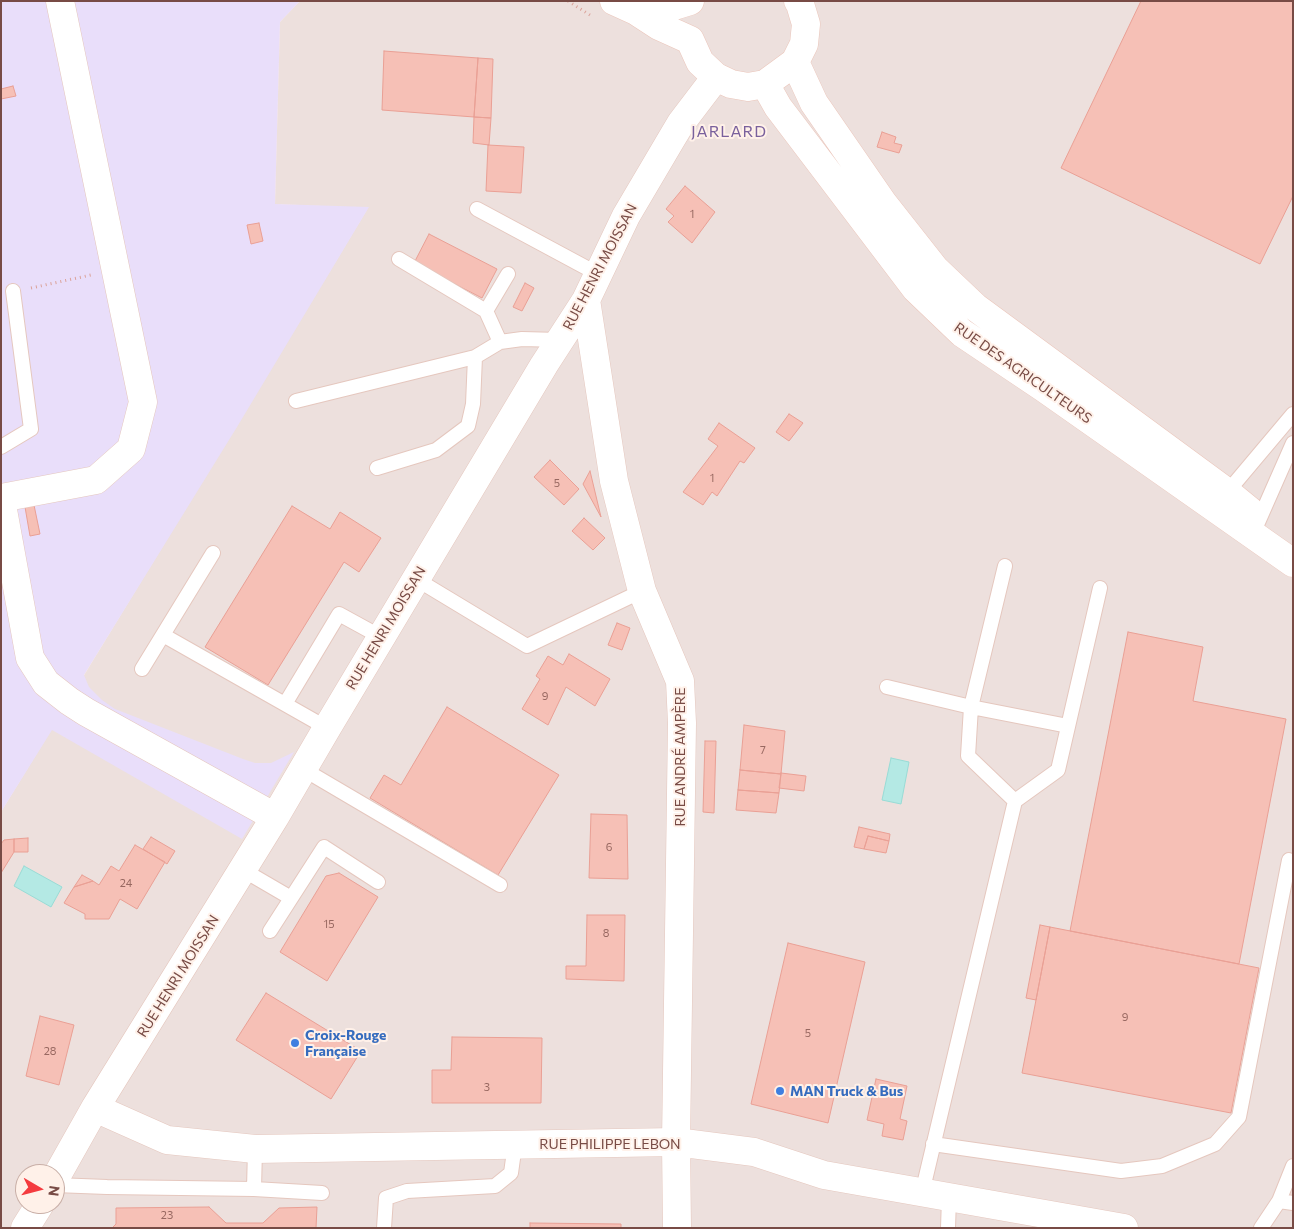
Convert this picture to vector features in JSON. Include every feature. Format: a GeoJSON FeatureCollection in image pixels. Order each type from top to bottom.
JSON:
{"type":"FeatureCollection","features":[{"type":"Feature","properties":{"kind":"street"},"geometry":{"type":"LineString","coordinates":[[60,1],[143,402],[131,449],[96,480],[1,498],[30,658],[46,683],[69,701],[275,817]]}},
{"type":"Feature","properties":{"kind":"street"},"geometry":{"type":"LineString","coordinates":[[625,6],[664,9],[690,1]]}},
{"type":"Feature","properties":{"kind":"street"},"geometry":{"type":"LineString","coordinates":[[700,1],[690,40],[700,62],[716,77],[731,84],[748,87],[765,84],[796,62],[804,44],[806,24],[798,1]]}},
{"type":"Feature","properties":{"kind":"street"},"geometry":{"type":"LineString","coordinates":[[625,6],[659,26],[690,40]]}},
{"type":"Feature","properties":{"kind":"street","name":"RUE DES AGRICULTEURS"},"geometry":{"type":"LineString","coordinates":[[796,62],[814,103],[883,203],[935,269],[975,307],[1256,527],[1293,563]]}},
{"type":"Feature","properties":{"kind":"street","name":"RUE HENRI MOISSAN"},"geometry":{"type":"LineString","coordinates":[[63,1164],[95,1108],[243,870],[326,728],[586,300],[626,216],[681,123],[716,77]]}},
{"type":"Feature","properties":{"kind":"street","name":"RUE DES AGRICULTEURS"},"geometry":{"type":"LineString","coordinates":[[765,84],[784,114],[916,289],[962,334],[1221,500]]}},
{"type":"Feature","properties":{"kind":"street","name":"RUE ANDRÉ AMPÈRE"},"geometry":{"type":"LineString","coordinates":[[586,300],[614,481],[642,591],[680,681],[682,743],[676,1142],[677,1228]]}},
{"type":"Feature","properties":{"kind":"street","name":"RUE DES AGRICULTEURS"},"geometry":{"type":"LineString","coordinates":[[1256,527],[1293,544]]}},
{"type":"Feature","properties":{"kind":"street","name":"RUE PHILIPPE LEBON"},"geometry":{"type":"LineString","coordinates":[[95,1108],[167,1140],[256,1149],[676,1142],[754,1152],[824,1175],[1124,1228]]}},
{"type":"Feature","properties":{"kind":"street"},"geometry":{"type":"LineString","coordinates":[[25,1228],[34,1214]]}},
{"type":"Feature","properties":{"kind":"lane"},"geometry":{"type":"LineString","coordinates":[[477,209],[598,274]]}},
{"type":"Feature","properties":{"kind":"lane"},"geometry":{"type":"LineString","coordinates":[[399,259],[486,311],[500,342]]}},
{"type":"Feature","properties":{"kind":"lane"},"geometry":{"type":"LineString","coordinates":[[486,311],[508,274]]}},
{"type":"Feature","properties":{"kind":"lane"},"geometry":{"type":"LineString","coordinates":[[1,447],[31,429],[13,292]]}},
{"type":"Feature","properties":{"kind":"lane"},"geometry":{"type":"LineString","coordinates":[[296,401],[475,358],[500,342],[522,339],[560,340]]}},
{"type":"Feature","properties":{"kind":"lane"},"geometry":{"type":"LineString","coordinates":[[377,468],[436,450],[468,426],[473,404],[475,358]]}},
{"type":"Feature","properties":{"kind":"lane"},"geometry":{"type":"LineString","coordinates":[[1221,500],[1293,414]]}},
{"type":"Feature","properties":{"kind":"lane"},"geometry":{"type":"LineString","coordinates":[[1256,527],[1293,443]]}},
{"type":"Feature","properties":{"kind":"lane"},"geometry":{"type":"LineString","coordinates":[[142,669],[213,553]]}},
{"type":"Feature","properties":{"kind":"lane"},"geometry":{"type":"LineString","coordinates":[[1005,566],[971,707],[968,756],[1015,801]]}},
{"type":"Feature","properties":{"kind":"lane"},"geometry":{"type":"LineString","coordinates":[[416,579],[527,646],[642,591]]}},
{"type":"Feature","properties":{"kind":"lane"},"geometry":{"type":"LineString","coordinates":[[922,1193],[1015,801],[1058,770],[1100,588]]}},
{"type":"Feature","properties":{"kind":"lane"},"geometry":{"type":"LineString","coordinates":[[285,704],[339,614],[381,637]]}},
{"type":"Feature","properties":{"kind":"lane"},"geometry":{"type":"LineString","coordinates":[[163,635],[326,728]]}},
{"type":"Feature","properties":{"kind":"lane"},"geometry":{"type":"LineString","coordinates":[[887,687],[971,707],[1068,726]]}},
{"type":"Feature","properties":{"kind":"lane"},"geometry":{"type":"LineString","coordinates":[[303,768],[500,885]]}},
{"type":"Feature","properties":{"kind":"lane"},"geometry":{"type":"LineString","coordinates":[[270,931],[324,847],[378,882]]}},
{"type":"Feature","properties":{"kind":"lane"},"geometry":{"type":"LineString","coordinates":[[933,1144],[1121,1171],[1162,1166],[1216,1144],[1239,1117],[1289,860]]}},
{"type":"Feature","properties":{"kind":"lane"},"geometry":{"type":"LineString","coordinates":[[243,870],[291,898]]}},
{"type":"Feature","properties":{"kind":"lane"},"geometry":{"type":"LineString","coordinates":[[384,1228],[386,1198],[407,1191],[495,1186],[510,1173],[515,1144]]}},
{"type":"Feature","properties":{"kind":"lane"},"geometry":{"type":"LineString","coordinates":[[254,1189],[256,1149]]}},
{"type":"Feature","properties":{"kind":"lane"},"geometry":{"type":"LineString","coordinates":[[1261,1228],[1278,1201],[1293,1166]]}},
{"type":"Feature","properties":{"kind":"lane"},"geometry":{"type":"LineString","coordinates":[[65,1185],[254,1189],[322,1193]]}},
{"type":"Feature","properties":{"kind":"lane"},"geometry":{"type":"LineString","coordinates":[[948,1228],[949,1198]]}},
{"type":"Feature","properties":{"kind":"lane"},"geometry":{"type":"LineString","coordinates":[[1278,1201],[1293,1203]]}},
{"type":"Feature","properties":{"kind":"path"},"geometry":{"type":"LineString","coordinates":[[13,292],[116,270]]}},
{"type":"Feature","properties":{"kind":"shaded area"},"geometry":{"type":"Polygon","coordinates":[[[1,1],[300,1],[280,22],[275,204],[369,207],[237,427],[84,675],[89,687],[102,700],[115,709],[243,759],[255,763],[271,763],[294,752],[242,839],[52,730],[1,812],[1,1]]]}},
{"type":"Feature","properties":{"kind":"shaded area"},"geometry":{"type":"Polygon","coordinates":[[[300,1],[1293,1],[1293,1228],[1,1228],[1,812],[368,208],[275,204],[280,22],[300,1]]]}},
{"type":"Feature","properties":{"kind":"water"},"geometry":{"type":"Polygon","coordinates":[[[891,758],[909,762],[901,804],[882,800],[891,758]]]}},
{"type":"Feature","properties":{"kind":"water"},"geometry":{"type":"Polygon","coordinates":[[[24,866],[62,887],[51,907],[14,886],[24,866]]]}},
{"type":"Feature","properties":{"kind":"building"},"geometry":{"type":"Polygon","coordinates":[[[1141,1],[1293,1],[1293,196],[1260,264],[1061,168],[1141,1]]]}},
{"type":"Feature","properties":{"kind":"building"},"geometry":{"type":"Polygon","coordinates":[[[384,51],[478,58],[474,117],[382,110],[384,51]]]}},
{"type":"Feature","properties":{"kind":"building"},"geometry":{"type":"Polygon","coordinates":[[[478,58],[493,59],[491,118],[474,117],[478,58]]]}},
{"type":"Feature","properties":{"kind":"building"},"geometry":{"type":"Polygon","coordinates":[[[13,86],[16,96],[1,99],[1,89],[13,86]]]}},
{"type":"Feature","properties":{"kind":"building"},"geometry":{"type":"Polygon","coordinates":[[[474,117],[491,118],[489,145],[473,143],[474,117]]]}},
{"type":"Feature","properties":{"kind":"building"},"geometry":{"type":"Polygon","coordinates":[[[882,132],[896,137],[894,143],[902,145],[899,153],[877,147],[882,132]]]}},
{"type":"Feature","properties":{"kind":"building"},"geometry":{"type":"Polygon","coordinates":[[[488,145],[524,147],[521,193],[486,191],[488,145]]]}},
{"type":"Feature","properties":{"kind":"building"},"geometry":{"type":"Polygon","coordinates":[[[685,186],[715,212],[692,243],[668,222],[674,216],[666,209],[685,186]]]}},
{"type":"Feature","properties":{"kind":"building"},"geometry":{"type":"Polygon","coordinates":[[[259,223],[263,241],[251,244],[247,225],[259,223]]]}},
{"type":"Feature","properties":{"kind":"building"},"geometry":{"type":"Polygon","coordinates":[[[429,234],[497,269],[482,298],[414,263],[429,234]]]}},
{"type":"Feature","properties":{"kind":"building"},"geometry":{"type":"Polygon","coordinates":[[[525,283],[534,288],[522,311],[513,307],[525,283]]]}},
{"type":"Feature","properties":{"kind":"building"},"geometry":{"type":"Polygon","coordinates":[[[789,414],[803,423],[789,441],[776,432],[789,414]]]}},
{"type":"Feature","properties":{"kind":"building"},"geometry":{"type":"Polygon","coordinates":[[[719,423],[755,448],[744,463],[740,461],[717,496],[712,492],[703,505],[683,492],[718,446],[708,439],[719,423]]]}},
{"type":"Feature","properties":{"kind":"building"},"geometry":{"type":"Polygon","coordinates":[[[550,460],[579,489],[564,505],[534,477],[550,460]]]}},
{"type":"Feature","properties":{"kind":"building"},"geometry":{"type":"Polygon","coordinates":[[[590,471],[601,517],[583,484],[590,471]]]}},
{"type":"Feature","properties":{"kind":"building"},"geometry":{"type":"Polygon","coordinates":[[[34,505],[40,534],[30,536],[25,507],[34,505]]]}},
{"type":"Feature","properties":{"kind":"building"},"geometry":{"type":"Polygon","coordinates":[[[292,506],[330,529],[340,512],[381,538],[359,572],[344,562],[268,685],[205,647],[292,506]]]}},
{"type":"Feature","properties":{"kind":"building"},"geometry":{"type":"Polygon","coordinates":[[[584,518],[605,538],[593,550],[572,531],[584,518]]]}},
{"type":"Feature","properties":{"kind":"building"},"geometry":{"type":"Polygon","coordinates":[[[617,623],[630,628],[622,650],[608,645],[617,623]]]}},
{"type":"Feature","properties":{"kind":"building"},"geometry":{"type":"Polygon","coordinates":[[[1128,632],[1203,647],[1193,701],[1286,719],[1239,964],[1070,931],[1128,632]]]}},
{"type":"Feature","properties":{"kind":"building"},"geometry":{"type":"Polygon","coordinates":[[[569,654],[610,679],[595,706],[566,687],[548,725],[522,709],[540,679],[536,676],[548,656],[563,665],[569,654]]]}},
{"type":"Feature","properties":{"kind":"building"},"geometry":{"type":"Polygon","coordinates":[[[447,707],[559,775],[498,875],[370,798],[384,775],[401,785],[447,707]]]}},
{"type":"Feature","properties":{"kind":"building"},"geometry":{"type":"Polygon","coordinates":[[[744,725],[785,731],[781,774],[740,770],[744,725]]]}},
{"type":"Feature","properties":{"kind":"building"},"geometry":{"type":"Polygon","coordinates":[[[705,741],[716,741],[714,813],[703,812],[705,741]]]}},
{"type":"Feature","properties":{"kind":"building"},"geometry":{"type":"Polygon","coordinates":[[[740,770],[781,774],[779,793],[738,790],[740,770]]]}},
{"type":"Feature","properties":{"kind":"building"},"geometry":{"type":"Polygon","coordinates":[[[781,773],[806,776],[804,791],[779,788],[781,773]]]}},
{"type":"Feature","properties":{"kind":"building"},"geometry":{"type":"Polygon","coordinates":[[[738,790],[779,793],[776,813],[736,810],[738,790]]]}},
{"type":"Feature","properties":{"kind":"building"},"geometry":{"type":"Polygon","coordinates":[[[591,814],[627,815],[628,879],[589,878],[591,814]]]}},
{"type":"Feature","properties":{"kind":"building"},"geometry":{"type":"Polygon","coordinates":[[[859,827],[890,834],[889,841],[868,836],[864,849],[854,847],[859,827]]]}},
{"type":"Feature","properties":{"kind":"building"},"geometry":{"type":"Polygon","coordinates":[[[868,836],[889,841],[886,853],[864,849],[868,836]]]}},
{"type":"Feature","properties":{"kind":"building"},"geometry":{"type":"Polygon","coordinates":[[[151,837],[175,851],[167,864],[143,849],[151,837]]]}},
{"type":"Feature","properties":{"kind":"building"},"geometry":{"type":"Polygon","coordinates":[[[28,838],[28,852],[14,852],[14,839],[28,838]]]}},
{"type":"Feature","properties":{"kind":"building"},"geometry":{"type":"Polygon","coordinates":[[[14,839],[14,852],[1,873],[1,844],[4,840],[14,839]]]}},
{"type":"Feature","properties":{"kind":"building"},"geometry":{"type":"Polygon","coordinates":[[[135,845],[165,862],[137,909],[120,899],[109,919],[85,919],[85,914],[64,903],[74,887],[93,881],[99,885],[111,866],[119,871],[135,845]]]}},
{"type":"Feature","properties":{"kind":"building"},"geometry":{"type":"Polygon","coordinates":[[[339,873],[378,897],[327,981],[280,952],[326,876],[339,873]]]}},
{"type":"Feature","properties":{"kind":"building"},"geometry":{"type":"Polygon","coordinates":[[[82,875],[93,881],[74,887],[82,875]]]}},
{"type":"Feature","properties":{"kind":"building"},"geometry":{"type":"Polygon","coordinates":[[[587,915],[625,915],[624,981],[566,979],[566,966],[586,966],[587,915]]]}},
{"type":"Feature","properties":{"kind":"building"},"geometry":{"type":"Polygon","coordinates":[[[1040,925],[1050,927],[1036,1000],[1026,998],[1040,925]]]}},
{"type":"Feature","properties":{"kind":"building"},"geometry":{"type":"Polygon","coordinates":[[[1050,927],[1259,968],[1231,1113],[1022,1073],[1050,927]]]}},
{"type":"Feature","properties":{"kind":"building"},"geometry":{"type":"Polygon","coordinates":[[[788,943],[865,962],[828,1123],[751,1104],[788,943]]]}},
{"type":"Feature","properties":{"kind":"building"},"geometry":{"type":"Polygon","coordinates":[[[266,993],[361,1051],[331,1099],[236,1040],[266,993]]]}},
{"type":"Feature","properties":{"kind":"building"},"geometry":{"type":"Polygon","coordinates":[[[40,1016],[74,1025],[59,1085],[26,1076],[40,1016]]]}},
{"type":"Feature","properties":{"kind":"building"},"geometry":{"type":"Polygon","coordinates":[[[452,1037],[542,1038],[541,1103],[432,1103],[432,1070],[451,1070],[452,1037]]]}},
{"type":"Feature","properties":{"kind":"building"},"geometry":{"type":"Polygon","coordinates":[[[876,1079],[907,1086],[900,1119],[907,1121],[903,1140],[882,1136],[884,1124],[867,1120],[876,1079]]]}},
{"type":"Feature","properties":{"kind":"building"},"geometry":{"type":"Polygon","coordinates":[[[209,1207],[226,1223],[263,1223],[279,1208],[317,1207],[316,1228],[112,1228],[116,1224],[116,1208],[209,1207]]]}},
{"type":"Feature","properties":{"kind":"building"},"geometry":{"type":"Polygon","coordinates":[[[530,1223],[621,1224],[621,1228],[530,1228],[530,1223]]]}},
{"type":"Feature","properties":{"kind":"place","name":"Croix-Rouge Française"},"geometry":{"type":"Point","coordinates":[295,1043]}},
{"type":"Feature","properties":{"kind":"place","name":"MAN Truck & Bus"},"geometry":{"type":"Point","coordinates":[780,1091]}},
{"type":"Feature","properties":{"kind":"district","name":"JARLARD"},"geometry":{"type":"Point","coordinates":[729,132]}}]}
